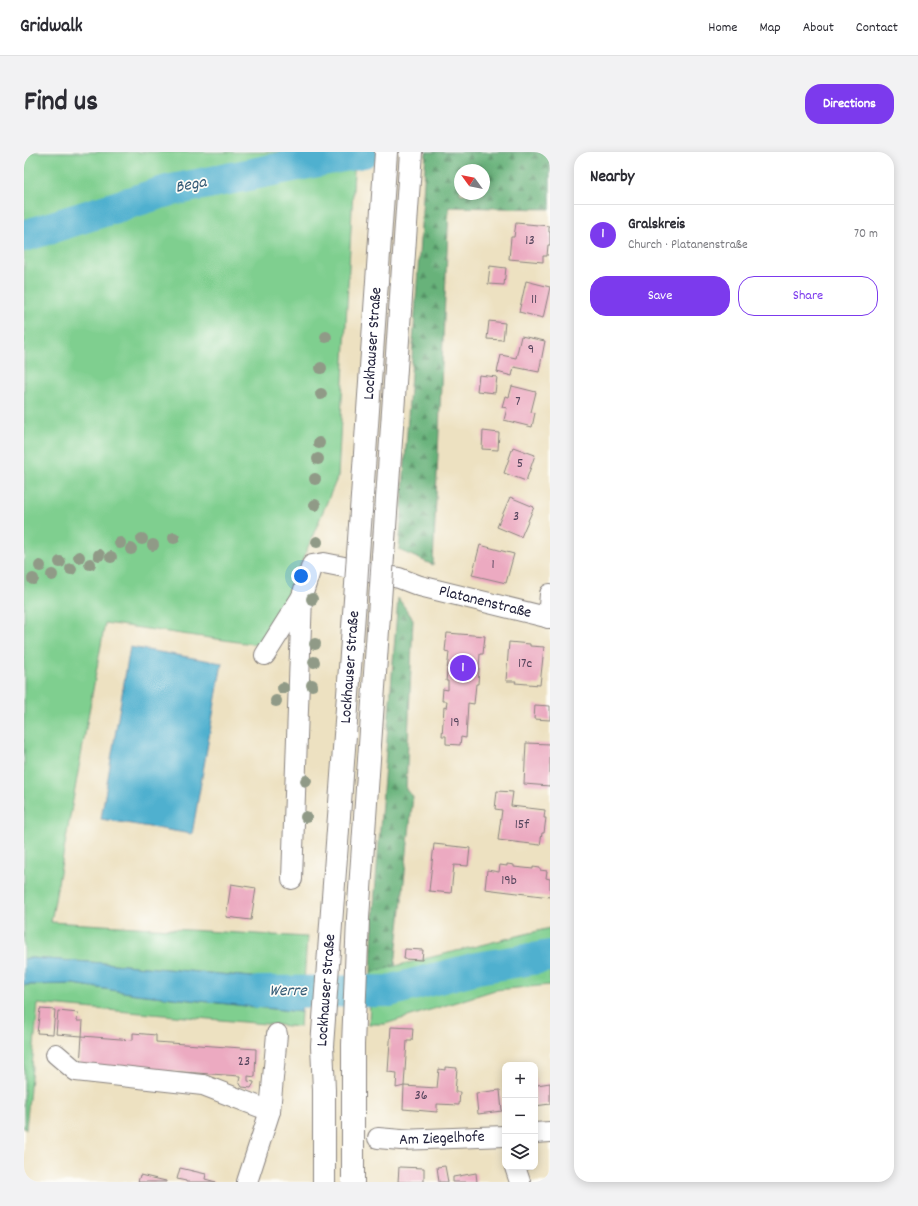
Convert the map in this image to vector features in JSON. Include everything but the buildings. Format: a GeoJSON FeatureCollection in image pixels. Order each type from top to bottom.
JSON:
{"type":"FeatureCollection","features":[{"type":"Feature","properties":{"kind":"main road","name":"Lockhauser Straße"},"geometry":{"type":"LineString","coordinates":[[324,1182],[324,1090],[322,1046],[386,152]]}},
{"type":"Feature","properties":{"kind":"main road","name":"Lockhauser Straße"},"geometry":{"type":"LineString","coordinates":[[353,1182],[353,1045],[358,918],[411,152]]}},
{"type":"Feature","properties":{"kind":"street","name":"Platanenstraße"},"geometry":{"type":"LineString","coordinates":[[302,596],[312,565],[324,563],[399,578],[420,586],[549,618]]}},
{"type":"Feature","properties":{"kind":"street"},"geometry":{"type":"LineString","coordinates":[[549,618],[550,594]]}},
{"type":"Feature","properties":{"kind":"street"},"geometry":{"type":"LineString","coordinates":[[265,655],[302,596]]}},
{"type":"Feature","properties":{"kind":"street"},"geometry":{"type":"LineString","coordinates":[[292,879],[302,596]]}},
{"type":"Feature","properties":{"kind":"street"},"geometry":{"type":"LineString","coordinates":[[247,1182],[270,1111],[277,1034]]}},
{"type":"Feature","properties":{"kind":"street"},"geometry":{"type":"LineString","coordinates":[[56,1054],[76,1071],[203,1085],[270,1111]]}},
{"type":"Feature","properties":{"kind":"street"},"geometry":{"type":"LineString","coordinates":[[538,1133],[550,1132]]}},
{"type":"Feature","properties":{"kind":"street","name":"Am Ziegelhofe"},"geometry":{"type":"LineString","coordinates":[[378,1138],[401,1140],[502,1136]]}},
{"type":"Feature","properties":{"kind":"street"},"geometry":{"type":"LineString","coordinates":[[516,1170],[520,1182]]}},
{"type":"Feature","properties":{"kind":"green space"},"geometry":{"type":"Polygon","coordinates":[[[24,152],[355,152],[338,476],[266,646],[105,623],[51,922],[307,937],[304,982],[103,963],[31,958],[24,959],[24,152]]]}},
{"type":"Feature","properties":{"kind":"green space"},"geometry":{"type":"Polygon","coordinates":[[[426,152],[550,152],[550,209],[449,207],[433,565],[399,550],[426,152]]]}},
{"type":"Feature","properties":{"kind":"green space"},"geometry":{"type":"Polygon","coordinates":[[[398,598],[413,619],[406,790],[413,796],[395,966],[371,972],[373,918],[398,598]]]}},
{"type":"Feature","properties":{"kind":"green space"},"geometry":{"type":"Polygon","coordinates":[[[550,928],[550,985],[495,990],[385,1024],[369,1024],[371,972],[550,928]]]}},
{"type":"Feature","properties":{"kind":"green space"},"geometry":{"type":"Polygon","coordinates":[[[74,984],[136,994],[301,1012],[300,1027],[38,1004],[26,1129],[24,1128],[24,985],[74,984]]]}},
{"type":"Feature","properties":{"kind":"water"},"geometry":{"type":"Polygon","coordinates":[[[130,647],[222,663],[192,834],[101,819],[130,647]]]}},
{"type":"Feature","properties":{"kind":"water"},"geometry":{"type":"Polygon","coordinates":[[[31,958],[103,963],[304,982],[301,1012],[136,994],[74,984],[24,985],[24,959],[31,958]]]}},
{"type":"Feature","properties":{"kind":"waterway","name":"Bega"},"geometry":{"type":"LineString","coordinates":[[24,236],[167,191],[363,152]]}},
{"type":"Feature","properties":{"kind":"waterway","name":"Werre"},"geometry":{"type":"LineString","coordinates":[[259,992],[389,991],[477,968],[550,956]]}},
{"type":"Feature","properties":{"kind":"place","name":"Gralskreis"},"geometry":{"type":"Point","coordinates":[463,668]}}]}
